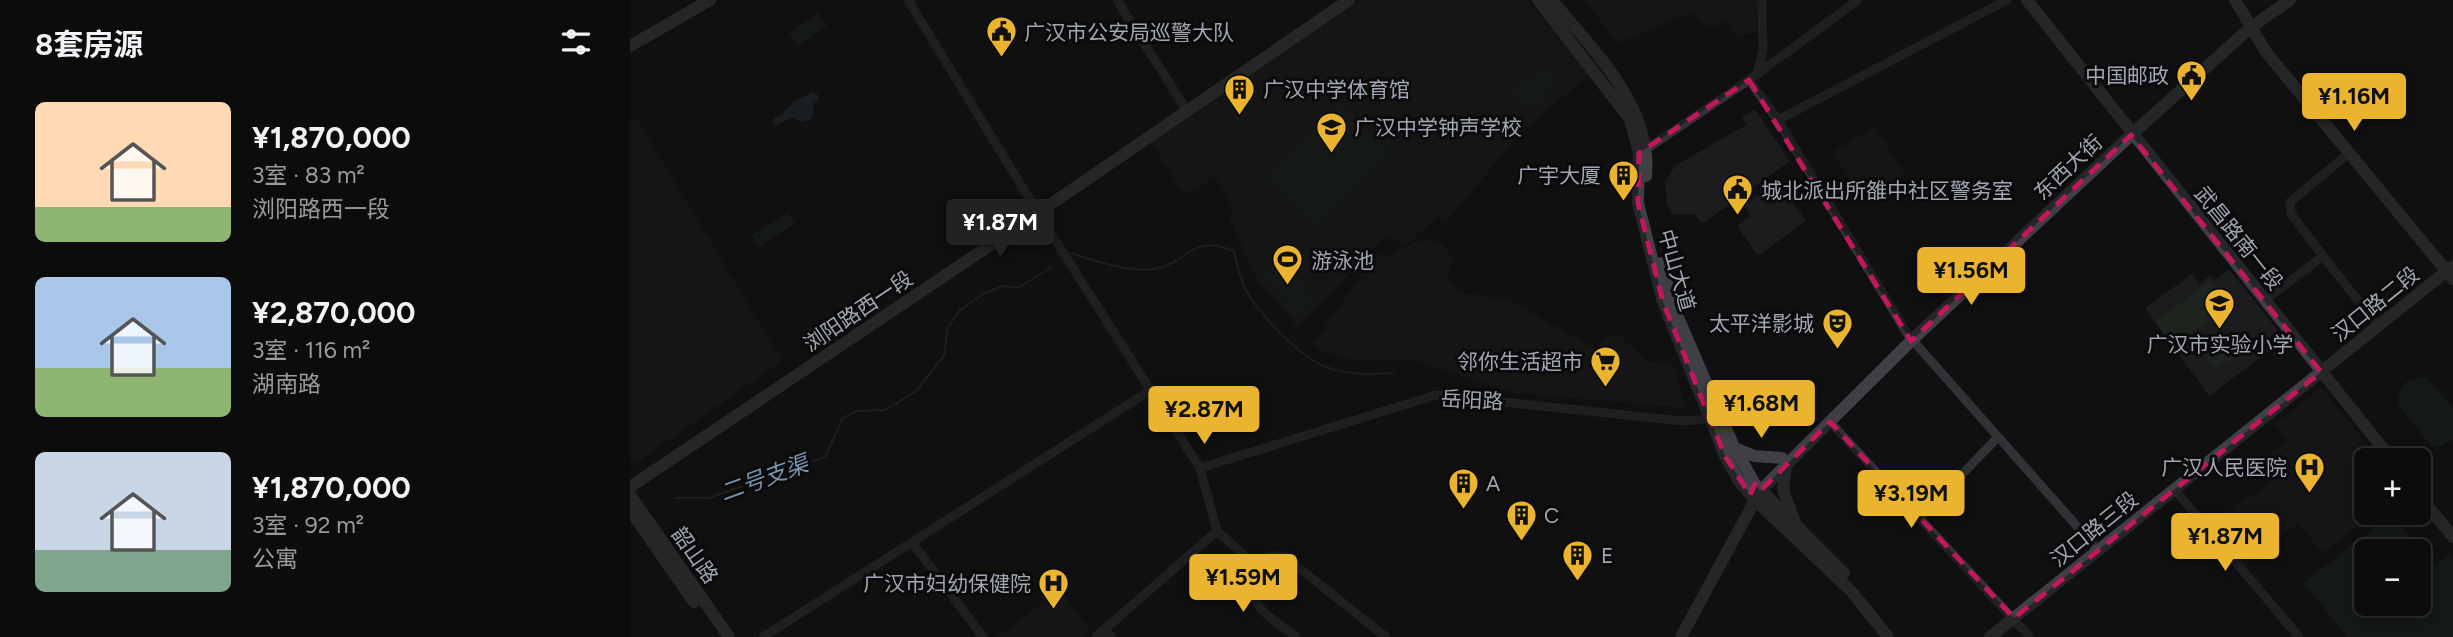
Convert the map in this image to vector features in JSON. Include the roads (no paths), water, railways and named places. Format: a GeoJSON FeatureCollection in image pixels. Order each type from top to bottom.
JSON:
{"type":"FeatureCollection","features":[{"type":"Feature","properties":{"kind":"street"},"geometry":{"type":"LineString","coordinates":[[630,46],[710,0]]}},
{"type":"Feature","properties":{"kind":"street"},"geometry":{"type":"LineString","coordinates":[[908,0],[1200,468],[1217,531],[1253,563]]}},
{"type":"Feature","properties":{"kind":"street"},"geometry":{"type":"LineString","coordinates":[[1116,0],[1184,108],[1335,0]]}},
{"type":"Feature","properties":{"kind":"street","name":"浏阳路西一段"},"geometry":{"type":"LineString","coordinates":[[630,487],[1184,108],[1349,0]]}},
{"type":"Feature","properties":{"kind":"street","name":"中山大道"},"geometry":{"type":"LineString","coordinates":[[1538,0],[1630,119],[1643,152],[1638,204],[1663,302],[1725,456],[1755,493],[1852,592],[1888,637]]}},
{"type":"Feature","properties":{"kind":"street","name":"中山大道"},"geometry":{"type":"LineString","coordinates":[[1552,0],[1633,106],[1643,152],[1647,204],[1676,313],[1755,493],[1796,526],[1857,585],[1899,637]]}},
{"type":"Feature","properties":{"kind":"street"},"geometry":{"type":"LineString","coordinates":[[1753,77],[1763,50],[1762,0]]}},
{"type":"Feature","properties":{"kind":"street"},"geometry":{"type":"LineString","coordinates":[[1643,152],[1753,77],[1858,0]]}},
{"type":"Feature","properties":{"kind":"street"},"geometry":{"type":"LineString","coordinates":[[1778,120],[2007,0]]}},
{"type":"Feature","properties":{"kind":"street","name":"武昌路南一段"},"geometry":{"type":"LineString","coordinates":[[2027,0],[2129,132],[2382,448]]}},
{"type":"Feature","properties":{"kind":"street"},"geometry":{"type":"LineString","coordinates":[[2235,0],[2248,25],[2349,153],[2451,272]]}},
{"type":"Feature","properties":{"kind":"street","name":"东西大街"},"geometry":{"type":"LineString","coordinates":[[1673,637],[1755,493],[1784,462],[1910,337],[2129,132],[2278,0]]}},
{"type":"Feature","properties":{"kind":"street","name":"东西大街"},"geometry":{"type":"LineString","coordinates":[[2248,25],[2290,0]]}},
{"type":"Feature","properties":{"kind":"street"},"geometry":{"type":"LineString","coordinates":[[1753,77],[1910,337],[2098,550]]}},
{"type":"Feature","properties":{"kind":"street"},"geometry":{"type":"LineString","coordinates":[[2349,153],[2290,202],[2291,214],[2378,326]]}},
{"type":"Feature","properties":{"kind":"street"},"geometry":{"type":"LineString","coordinates":[[630,477],[1037,210]]}},
{"type":"Feature","properties":{"kind":"street"},"geometry":{"type":"LineString","coordinates":[[2265,300],[2323,256]]}},
{"type":"Feature","properties":{"kind":"street","name":"汉口路二段"},"geometry":{"type":"LineString","coordinates":[[2321,372],[2451,272]]}},
{"type":"Feature","properties":{"kind":"street","name":"东西大街"},"geometry":{"type":"LineString","coordinates":[[1784,462],[1830,422],[1910,337]]}},
{"type":"Feature","properties":{"kind":"street","name":"汉口路三段"},"geometry":{"type":"LineString","coordinates":[[1990,637],[2321,372]]}},
{"type":"Feature","properties":{"kind":"street"},"geometry":{"type":"LineString","coordinates":[[763,637],[1151,390]]}},
{"type":"Feature","properties":{"kind":"street","name":"岳阳路"},"geometry":{"type":"LineString","coordinates":[[1200,468],[1436,395],[1682,421],[1710,419]]}},
{"type":"Feature","properties":{"kind":"street"},"geometry":{"type":"LineString","coordinates":[[1830,422],[2030,637]]}},
{"type":"Feature","properties":{"kind":"street"},"geometry":{"type":"LineString","coordinates":[[1920,518],[1998,436]]}},
{"type":"Feature","properties":{"kind":"street"},"geometry":{"type":"LineString","coordinates":[[1734,447],[1754,456],[1784,462],[1783,490],[1796,526]]}},
{"type":"Feature","properties":{"kind":"street"},"geometry":{"type":"LineString","coordinates":[[2174,489],[2299,637]]}},
{"type":"Feature","properties":{"kind":"street","name":"东西大街"},"geometry":{"type":"LineString","coordinates":[[1681,637],[1755,493]]}},
{"type":"Feature","properties":{"kind":"street","name":"韶山路"},"geometry":{"type":"LineString","coordinates":[[630,495],[729,637]]}},
{"type":"Feature","properties":{"kind":"street","name":"韶山路"},"geometry":{"type":"LineString","coordinates":[[630,510],[719,637]]}},
{"type":"Feature","properties":{"kind":"street"},"geometry":{"type":"LineString","coordinates":[[2431,510],[2453,537]]}},
{"type":"Feature","properties":{"kind":"street"},"geometry":{"type":"LineString","coordinates":[[1099,634],[1217,531]]}},
{"type":"Feature","properties":{"kind":"street"},"geometry":{"type":"LineString","coordinates":[[912,542],[983,637]]}},
{"type":"Feature","properties":{"kind":"street"},"geometry":{"type":"LineString","coordinates":[[1253,563],[1270,556],[1284,556],[1386,637]]}},
{"type":"Feature","properties":{"kind":"street"},"geometry":{"type":"LineString","coordinates":[[1253,563],[1249,585],[1255,605],[1296,637]]}},
{"type":"Feature","properties":{"kind":"street"},"geometry":{"type":"LineString","coordinates":[[1099,634],[1112,637]]}},
{"type":"Feature","properties":{"kind":"waterway","name":"二号支渠"},"geometry":{"type":"LineString","coordinates":[[1070,253],[1112,265],[1145,270],[1167,266],[1190,251],[1207,245],[1234,251],[1247,292],[1272,325],[1306,356],[1329,368],[1345,372],[1393,373]]}},
{"type":"Feature","properties":{"kind":"waterway","name":"二号支渠"},"geometry":{"type":"LineString","coordinates":[[675,498],[709,498],[825,457],[843,418],[857,411],[885,410],[915,392],[944,356],[948,327],[959,311],[983,294],[1001,286],[1018,288],[1052,267]]}},
{"type":"Feature","properties":{"kind":"place","name":"广汉市公安局巡警大队"},"geometry":{"type":"Point","coordinates":[1001,59]}},
{"type":"Feature","properties":{"kind":"place","name":"中国邮政"},"geometry":{"type":"Point","coordinates":[2192,102]}},
{"type":"Feature","properties":{"kind":"place","name":"广汉中学体育馆"},"geometry":{"type":"Point","coordinates":[1240,116]}},
{"type":"Feature","properties":{"kind":"place","name":"广汉中学钟声学校"},"geometry":{"type":"Point","coordinates":[1331,154]}},
{"type":"Feature","properties":{"kind":"place","name":"广宇大厦"},"geometry":{"type":"Point","coordinates":[1624,202]}},
{"type":"Feature","properties":{"kind":"place","name":"城北派出所雒中社区警务室"},"geometry":{"type":"Point","coordinates":[1738,217]}},
{"type":"Feature","properties":{"kind":"place","name":"游泳池"},"geometry":{"type":"Point","coordinates":[1288,287]}},
{"type":"Feature","properties":{"kind":"place","name":"广汉市实验小学"},"geometry":{"type":"Point","coordinates":[2220,331]}},
{"type":"Feature","properties":{"kind":"place","name":"太平洋影城"},"geometry":{"type":"Point","coordinates":[1837,350]}},
{"type":"Feature","properties":{"kind":"place","name":"邻你生活超市"},"geometry":{"type":"Point","coordinates":[1606,388]}},
{"type":"Feature","properties":{"kind":"place","name":"广汉人民医院"},"geometry":{"type":"Point","coordinates":[2310,494]}},
{"type":"Feature","properties":{"kind":"place","name":"A"},"geometry":{"type":"Point","coordinates":[1463,510]}},
{"type":"Feature","properties":{"kind":"place","name":"C"},"geometry":{"type":"Point","coordinates":[1521,542]}},
{"type":"Feature","properties":{"kind":"place","name":"E"},"geometry":{"type":"Point","coordinates":[1578,582]}},
{"type":"Feature","properties":{"kind":"place","name":"广汉市妇幼保健院"},"geometry":{"type":"Point","coordinates":[1054,610]}}]}
